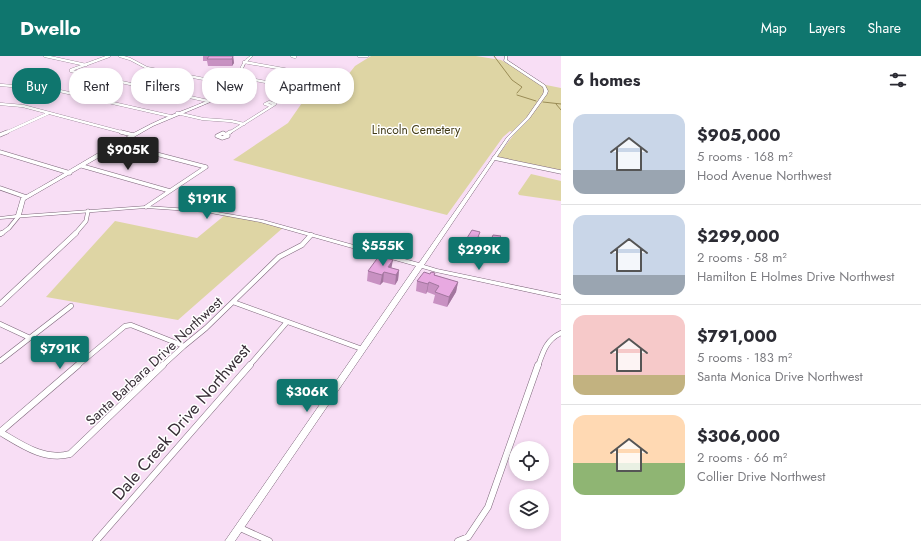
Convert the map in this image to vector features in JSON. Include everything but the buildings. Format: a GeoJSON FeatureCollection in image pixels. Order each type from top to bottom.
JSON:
{"type":"FeatureCollection","features":[{"type":"Feature","properties":{"kind":"main road"},"geometry":{"type":"LineString","coordinates":[[242,68],[244,62],[252,56]]}},
{"type":"Feature","properties":{"kind":"main road"},"geometry":{"type":"LineString","coordinates":[[230,541],[508,138],[533,112],[546,91],[544,86],[538,81],[505,60],[506,56]]}},
{"type":"Feature","properties":{"kind":"main road"},"geometry":{"type":"LineString","coordinates":[[18,217],[23,199],[26,197],[70,173],[133,135],[170,116],[202,103]]}},
{"type":"Feature","properties":{"kind":"main road"},"geometry":{"type":"LineString","coordinates":[[0,218],[146,207],[187,209],[225,214],[261,221],[436,270],[561,297]]}},
{"type":"Feature","properties":{"kind":"main road"},"geometry":{"type":"LineString","coordinates":[[402,261],[415,261],[427,256]]}},
{"type":"Feature","properties":{"kind":"main road"},"geometry":{"type":"LineString","coordinates":[[427,256],[429,264],[436,270]]}},
{"type":"Feature","properties":{"kind":"main road"},"geometry":{"type":"LineString","coordinates":[[402,261],[409,267],[413,275]]}},
{"type":"Feature","properties":{"kind":"main road"},"geometry":{"type":"LineString","coordinates":[[413,275],[436,270]]}},
{"type":"Feature","properties":{"kind":"street"},"geometry":{"type":"LineString","coordinates":[[45,56],[86,65]]}},
{"type":"Feature","properties":{"kind":"street"},"geometry":{"type":"LineString","coordinates":[[109,56],[71,71],[202,100]]}},
{"type":"Feature","properties":{"kind":"street"},"geometry":{"type":"LineString","coordinates":[[120,56],[130,59],[147,68],[202,79]]}},
{"type":"Feature","properties":{"kind":"street"},"geometry":{"type":"LineString","coordinates":[[359,56],[367,56]]}},
{"type":"Feature","properties":{"kind":"street"},"geometry":{"type":"LineString","coordinates":[[244,62],[278,68]]}},
{"type":"Feature","properties":{"kind":"street"},"geometry":{"type":"LineString","coordinates":[[0,85],[51,88],[170,116]]}},
{"type":"Feature","properties":{"kind":"street"},"geometry":{"type":"LineString","coordinates":[[0,104],[23,106],[133,135]]}},
{"type":"Feature","properties":{"kind":"street"},"geometry":{"type":"LineString","coordinates":[[227,134],[272,106]]}},
{"type":"Feature","properties":{"kind":"street"},"geometry":{"type":"LineString","coordinates":[[0,135],[49,113]]}},
{"type":"Feature","properties":{"kind":"street"},"geometry":{"type":"LineString","coordinates":[[177,113],[244,124]]}},
{"type":"Feature","properties":{"kind":"street"},"geometry":{"type":"LineString","coordinates":[[118,144],[206,167],[146,207]]}},
{"type":"Feature","properties":{"kind":"street"},"geometry":{"type":"LineString","coordinates":[[0,152],[70,173]]}},
{"type":"Feature","properties":{"kind":"street"},"geometry":{"type":"LineString","coordinates":[[494,158],[561,172]]}},
{"type":"Feature","properties":{"kind":"street"},"geometry":{"type":"LineString","coordinates":[[82,166],[170,191]]}},
{"type":"Feature","properties":{"kind":"street"},"geometry":{"type":"LineString","coordinates":[[0,188],[26,197]]}},
{"type":"Feature","properties":{"kind":"street"},"geometry":{"type":"LineString","coordinates":[[0,304],[80,229],[86,221],[88,211]]}},
{"type":"Feature","properties":{"kind":"street"},"geometry":{"type":"LineString","coordinates":[[0,234],[10,228],[18,217]]}},
{"type":"Feature","properties":{"kind":"street","name":"Santa Barbara Drive Northwest"},"geometry":{"type":"LineString","coordinates":[[0,432],[47,457],[58,458],[70,454],[184,346],[206,328],[279,257],[302,245],[311,235]]}},
{"type":"Feature","properties":{"kind":"street"},"geometry":{"type":"LineString","coordinates":[[233,302],[362,349]]}},
{"type":"Feature","properties":{"kind":"street"},"geometry":{"type":"LineString","coordinates":[[0,360],[71,306]]}},
{"type":"Feature","properties":{"kind":"street","name":"Dale Creek Drive Northwest"},"geometry":{"type":"LineString","coordinates":[[96,541],[219,402],[287,322]]}},
{"type":"Feature","properties":{"kind":"street"},"geometry":{"type":"LineString","coordinates":[[0,324],[30,338]]}},
{"type":"Feature","properties":{"kind":"street"},"geometry":{"type":"LineString","coordinates":[[0,432],[125,326],[128,325],[184,346]]}},
{"type":"Feature","properties":{"kind":"street"},"geometry":{"type":"LineString","coordinates":[[458,541],[468,537],[488,507],[546,344],[554,336],[561,333]]}},
{"type":"Feature","properties":{"kind":"street"},"geometry":{"type":"LineString","coordinates":[[240,528],[269,541]]}},
{"type":"Feature","properties":{"kind":"green space","name":"Lincoln Cemetery"},"geometry":{"type":"Polygon","coordinates":[[[371,56],[476,56],[501,60],[546,85],[561,88],[561,172],[496,158],[515,133],[510,131],[503,137],[447,215],[233,160],[288,123],[301,104],[354,104],[353,68],[371,56]]]}},
{"type":"Feature","properties":{"kind":"green space"},"geometry":{"type":"Polygon","coordinates":[[[531,174],[561,181],[561,201],[519,195],[518,193],[531,174]]]}},
{"type":"Feature","properties":{"kind":"green space"},"geometry":{"type":"Polygon","coordinates":[[[225,215],[285,226],[178,320],[46,297],[115,221],[197,238],[225,215]]]}},
{"type":"Feature","properties":{"kind":"waterway"},"geometry":{"type":"LineString","coordinates":[[494,56],[512,80],[522,87],[517,93]]}},
{"type":"Feature","properties":{"kind":"waterway"},"geometry":{"type":"LineString","coordinates":[[517,95],[536,101]]}},
{"type":"Feature","properties":{"kind":"waterway"},"geometry":{"type":"LineString","coordinates":[[543,102],[561,104]]}},
{"type":"Feature","properties":{"kind":"waterway"},"geometry":{"type":"LineString","coordinates":[[556,104],[561,110]]}}]}
